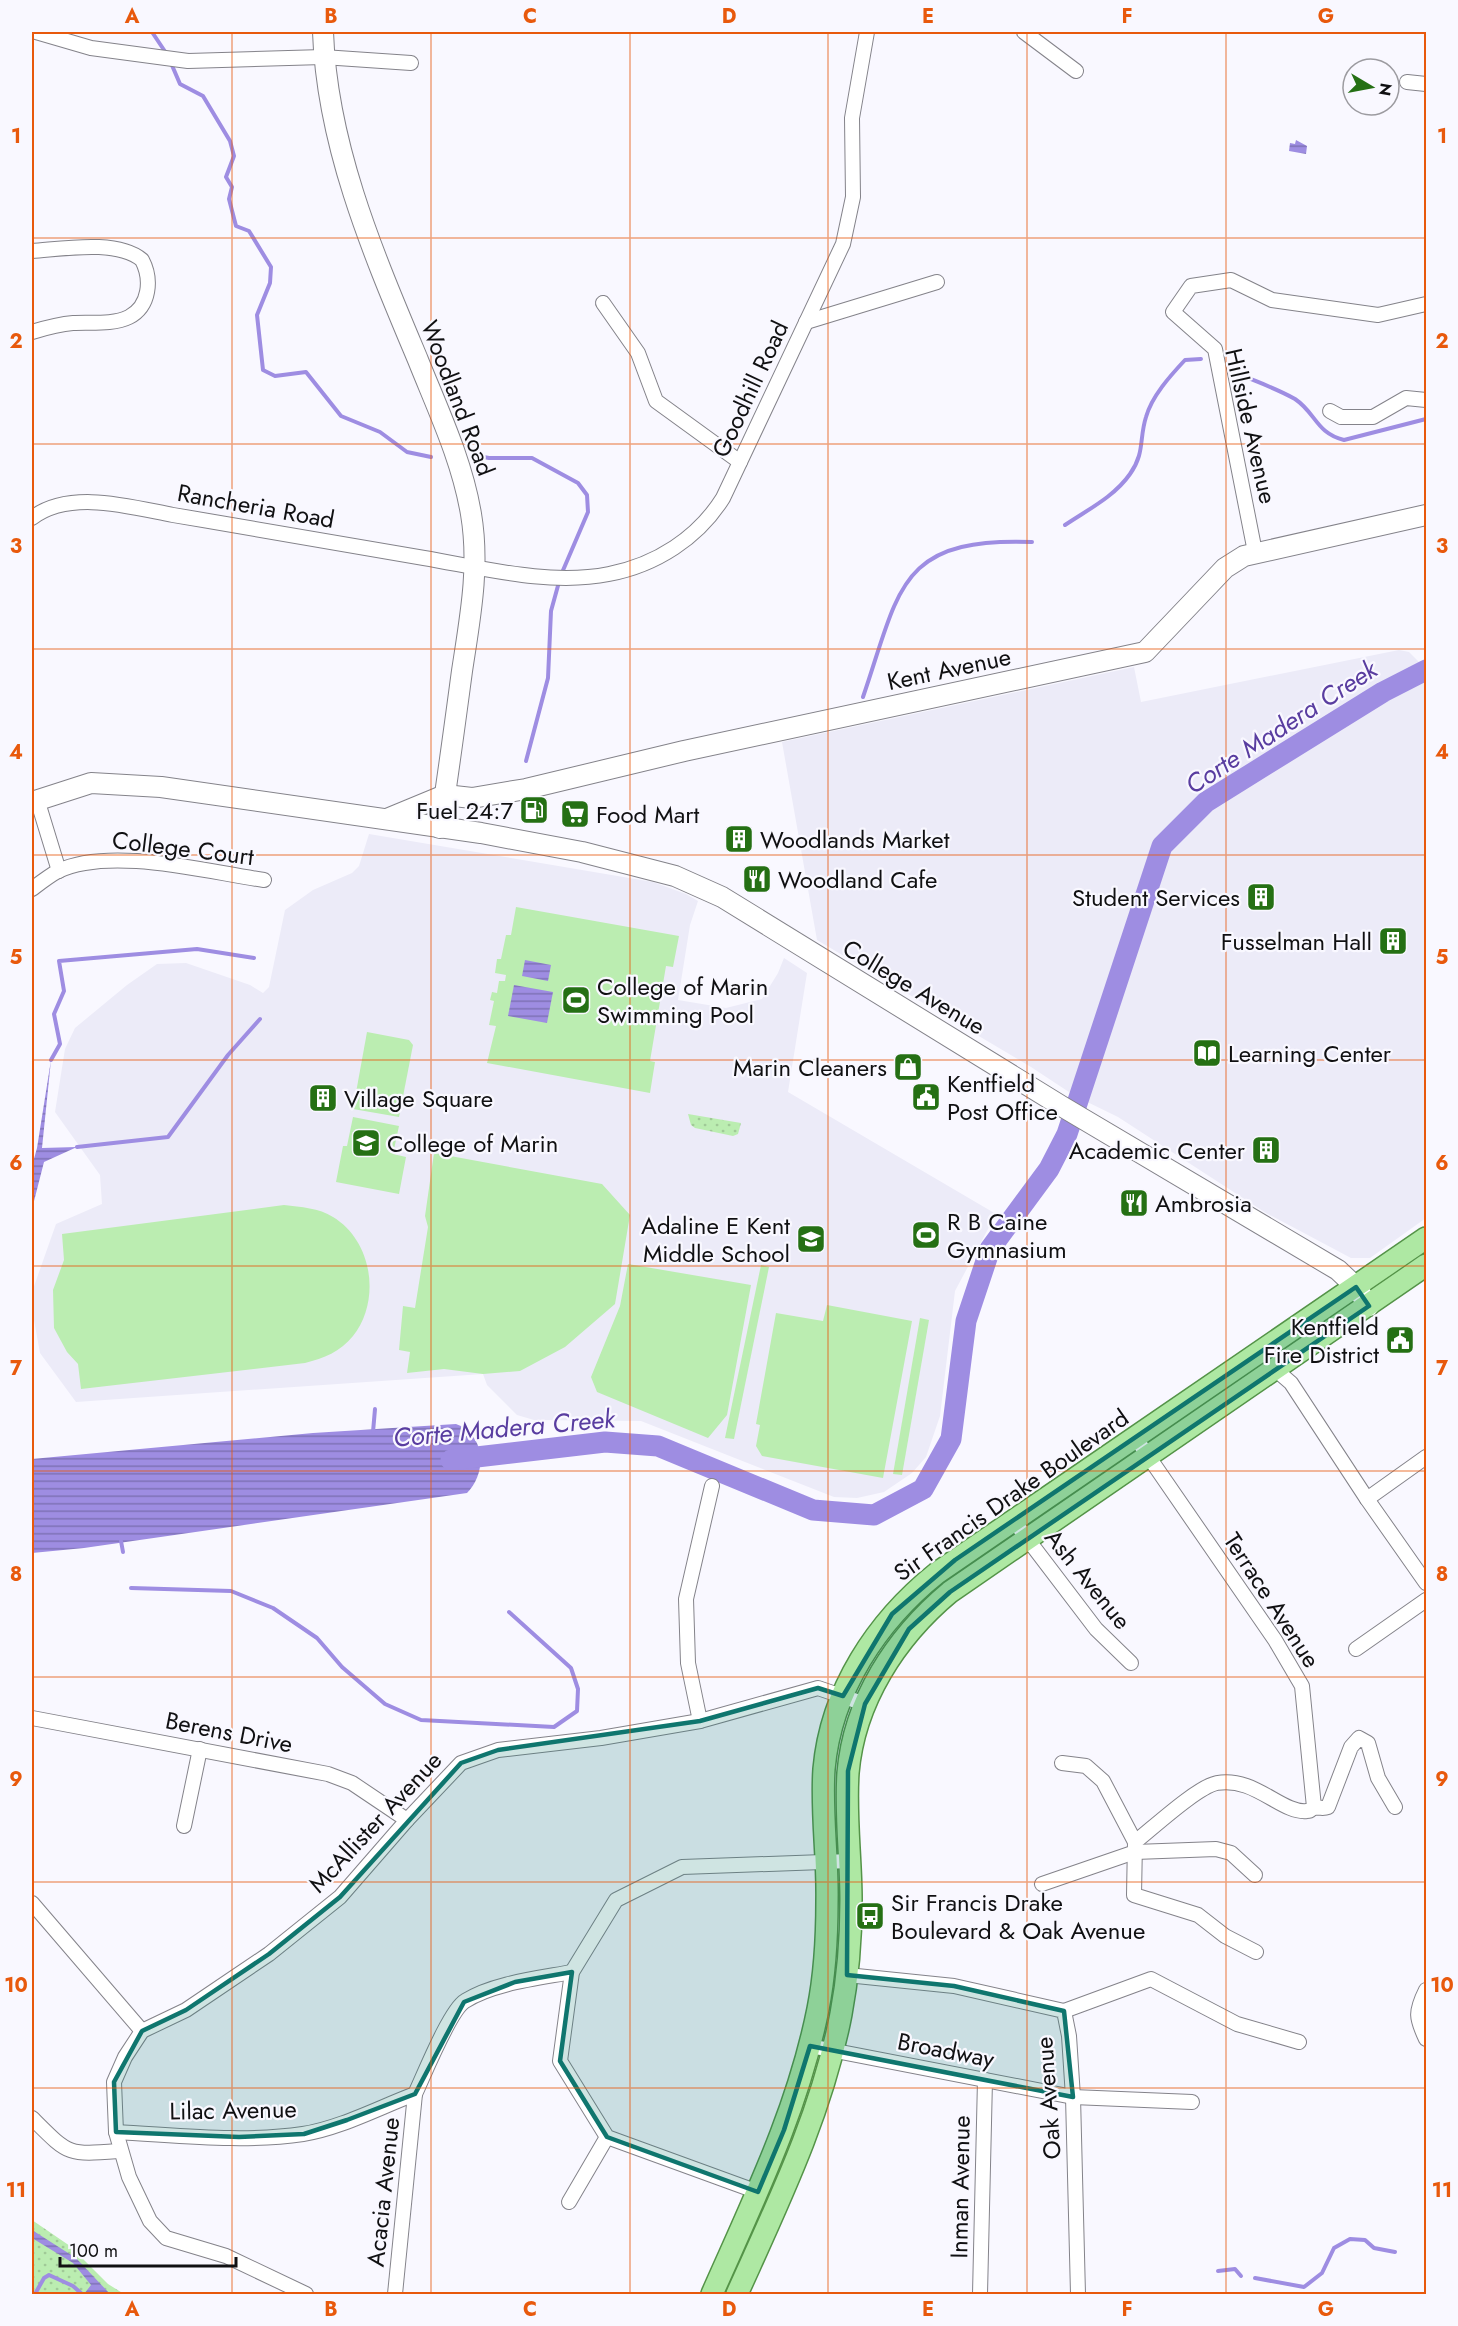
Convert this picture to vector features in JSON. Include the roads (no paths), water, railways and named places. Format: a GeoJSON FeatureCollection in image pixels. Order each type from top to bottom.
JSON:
{"type":"FeatureCollection","features":[{"type":"Feature","properties":{"kind":"main road","name":"Sir Francis Drake Boulevard"},"geometry":{"type":"LineString","coordinates":[[715,2290],[784,2130],[810,2046],[818,2007],[826,1939],[825,1767],[843,1696],[857,1666],[892,1614],[937,1573],[1426,1238]]}},
{"type":"Feature","properties":{"kind":"main road","name":"Sir Francis Drake Boulevard"},"geometry":{"type":"LineString","coordinates":[[737,2295],[806,2138],[833,2051],[846,1976],[850,1919],[848,1771],[854,1737],[865,1704],[884,1667],[909,1629],[950,1592],[1370,1306],[1426,1265]]}},
{"type":"Feature","properties":{"kind":"street"},"geometry":{"type":"LineString","coordinates":[[36,32],[91,48],[178,60],[323,57],[411,63]]}},
{"type":"Feature","properties":{"kind":"street","name":"Woodland Road"},"geometry":{"type":"LineString","coordinates":[[322,32],[323,57],[339,143],[366,234],[459,464],[471,514],[475,567],[440,828]]}},
{"type":"Feature","properties":{"kind":"street","name":"Goodhill Road"},"geometry":{"type":"LineString","coordinates":[[475,567],[559,578],[593,577],[627,570],[675,548],[702,527],[713,514],[740,462],[846,234],[853,196],[852,118],[867,32]]}},
{"type":"Feature","properties":{"kind":"street"},"geometry":{"type":"LineString","coordinates":[[1024,32],[1076,71]]}},
{"type":"Feature","properties":{"kind":"street"},"geometry":{"type":"LineString","coordinates":[[1407,82],[1426,84]]}},
{"type":"Feature","properties":{"kind":"street"},"geometry":{"type":"LineString","coordinates":[[32,251],[85,248],[126,250],[142,260],[148,277],[144,303],[130,317],[120,320],[69,323],[32,332]]}},
{"type":"Feature","properties":{"kind":"street","name":"Hillside Avenue"},"geometry":{"type":"LineString","coordinates":[[1256,552],[1215,349],[1173,312],[1191,286],[1231,280],[1272,300],[1378,315],[1426,304]]}},
{"type":"Feature","properties":{"kind":"street"},"geometry":{"type":"LineString","coordinates":[[806,322],[937,282]]}},
{"type":"Feature","properties":{"kind":"street"},"geometry":{"type":"LineString","coordinates":[[603,303],[638,353],[656,401],[740,462]]}},
{"type":"Feature","properties":{"kind":"street"},"geometry":{"type":"LineString","coordinates":[[1330,411],[1341,417],[1373,417],[1406,398],[1426,400]]}},
{"type":"Feature","properties":{"kind":"street","name":"Rancheria Road"},"geometry":{"type":"LineString","coordinates":[[32,518],[39,512],[72,503],[135,508],[475,567]]}},
{"type":"Feature","properties":{"kind":"street","name":"Kent Avenue"},"geometry":{"type":"LineString","coordinates":[[445,795],[472,798],[526,789],[684,751],[1145,652],[1225,568],[1256,552],[1426,514]]}},
{"type":"Feature","properties":{"kind":"street","name":"College Avenue"},"geometry":{"type":"LineString","coordinates":[[34,800],[91,783],[126,783],[483,834],[634,864],[709,890],[1067,1110],[1338,1270],[1356,1287],[1370,1306]]}},
{"type":"Feature","properties":{"kind":"street"},"geometry":{"type":"LineString","coordinates":[[386,819],[445,795]]}},
{"type":"Feature","properties":{"kind":"street"},"geometry":{"type":"LineString","coordinates":[[34,800],[59,871]]}},
{"type":"Feature","properties":{"kind":"street","name":"College Court"},"geometry":{"type":"LineString","coordinates":[[32,889],[59,871],[99,861],[123,860],[264,880]]}},
{"type":"Feature","properties":{"kind":"street"},"geometry":{"type":"LineString","coordinates":[[1276,1370],[1291,1383],[1367,1499],[1426,1583]]}},
{"type":"Feature","properties":{"kind":"street","name":"Terrace Avenue"},"geometry":{"type":"LineString","coordinates":[[1135,1437],[1275,1640],[1302,1686],[1314,1808]]}},
{"type":"Feature","properties":{"kind":"street"},"geometry":{"type":"LineString","coordinates":[[1367,1499],[1426,1457]]}},
{"type":"Feature","properties":{"kind":"street"},"geometry":{"type":"LineString","coordinates":[[700,1721],[688,1663],[686,1599],[712,1486]]}},
{"type":"Feature","properties":{"kind":"street","name":"Ash Avenue"},"geometry":{"type":"LineString","coordinates":[[1013,1520],[1096,1629],[1131,1663]]}},
{"type":"Feature","properties":{"kind":"street"},"geometry":{"type":"LineString","coordinates":[[1356,1648],[1426,1599]]}},
{"type":"Feature","properties":{"kind":"street","name":"McAllister Avenue"},"geometry":{"type":"LineString","coordinates":[[142,2031],[186,2010],[269,1954],[340,1897],[407,1820],[461,1763],[498,1750],[600,1738],[700,1721],[810,1690],[825,1689],[865,1704]]}},
{"type":"Feature","properties":{"kind":"street","name":"Berens Drive"},"geometry":{"type":"LineString","coordinates":[[32,1720],[328,1774],[352,1784],[407,1820]]}},
{"type":"Feature","properties":{"kind":"street"},"geometry":{"type":"LineString","coordinates":[[1042,1884],[1135,1847],[1196,1794],[1216,1783],[1238,1783],[1267,1793],[1290,1809],[1308,1811],[1314,1808],[1324,1808],[1331,1804],[1351,1747],[1359,1738],[1364,1738],[1368,1743],[1378,1778],[1395,1807]]}},
{"type":"Feature","properties":{"kind":"street"},"geometry":{"type":"LineString","coordinates":[[184,1826],[200,1749]]}},
{"type":"Feature","properties":{"kind":"street"},"geometry":{"type":"LineString","coordinates":[[1062,1763],[1086,1766],[1103,1781],[1135,1847],[1134,1895],[1198,1915],[1225,1936],[1256,1952]]}},
{"type":"Feature","properties":{"kind":"street"},"geometry":{"type":"LineString","coordinates":[[1135,1847],[1216,1849],[1231,1853],[1255,1875]]}},
{"type":"Feature","properties":{"kind":"street"},"geometry":{"type":"LineString","coordinates":[[758,2192],[607,2137],[560,2061],[572,1972],[616,1900],[682,1867],[850,1861]]}},
{"type":"Feature","properties":{"kind":"street"},"geometry":{"type":"LineString","coordinates":[[32,1903],[142,2031],[125,2057],[114,2082],[116,2132],[119,2151],[136,2194],[160,2234],[174,2241],[226,2256],[306,2295]]}},
{"type":"Feature","properties":{"kind":"street"},"geometry":{"type":"LineString","coordinates":[[415,2094],[443,2035],[464,2002],[515,1982],[572,1972]]}},
{"type":"Feature","properties":{"kind":"street","name":"Oak Avenue"},"geometry":{"type":"LineString","coordinates":[[846,1976],[954,1986],[1064,2011],[1069,2036],[1073,2097],[1078,2295]]}},
{"type":"Feature","properties":{"kind":"street"},"geometry":{"type":"LineString","coordinates":[[1064,2011],[1151,1979],[1237,2024],[1299,2042]]}},
{"type":"Feature","properties":{"kind":"street"},"geometry":{"type":"LineString","coordinates":[[1426,1990],[1419,2005],[1417,2020],[1426,2039]]}},
{"type":"Feature","properties":{"kind":"street","name":"Broadway"},"geometry":{"type":"LineString","coordinates":[[810,2046],[1073,2097],[1192,2102]]}},
{"type":"Feature","properties":{"kind":"street","name":"Inman Avenue"},"geometry":{"type":"LineString","coordinates":[[980,2295],[985,2080]]}},
{"type":"Feature","properties":{"kind":"street","name":"Lilac Avenue"},"geometry":{"type":"LineString","coordinates":[[116,2132],[238,2137],[304,2133],[415,2094]]}},
{"type":"Feature","properties":{"kind":"street","name":"Acacia Avenue"},"geometry":{"type":"LineString","coordinates":[[395,2295],[415,2094]]}},
{"type":"Feature","properties":{"kind":"street"},"geometry":{"type":"LineString","coordinates":[[32,2118],[60,2147],[79,2154],[119,2151]]}},
{"type":"Feature","properties":{"kind":"street"},"geometry":{"type":"LineString","coordinates":[[569,2202],[607,2137]]}},
{"type":"Feature","properties":{"kind":"street"},"geometry":{"type":"LineString","coordinates":[[715,2290],[737,2295]]}},
{"type":"Feature","properties":{"kind":"waterway"},"geometry":{"type":"LineString","coordinates":[[152,32],[168,56]]}},
{"type":"Feature","properties":{"kind":"waterway"},"geometry":{"type":"LineString","coordinates":[[171,63],[180,84],[203,96],[230,141],[234,156],[226,177],[232,187],[229,199],[236,226],[249,231],[271,267],[270,283],[257,315],[263,370],[275,376],[306,372],[341,416],[380,432],[407,452],[431,457]]}},
{"type":"Feature","properties":{"kind":"waterway"},"geometry":{"type":"LineString","coordinates":[[1065,525],[1100,502],[1124,482],[1138,459],[1146,417],[1157,394],[1185,360],[1201,359]]}},
{"type":"Feature","properties":{"kind":"waterway"},"geometry":{"type":"LineString","coordinates":[[1234,372],[1295,399],[1308,410],[1327,433],[1344,440],[1426,419]]}},
{"type":"Feature","properties":{"kind":"waterway"},"geometry":{"type":"LineString","coordinates":[[473,455],[489,458],[532,458],[578,483],[587,495],[588,512],[561,575]]}},
{"type":"Feature","properties":{"kind":"waterway"},"geometry":{"type":"LineString","coordinates":[[863,697],[897,599],[911,577],[929,560],[954,549],[988,543],[1032,542]]}},
{"type":"Feature","properties":{"kind":"waterway"},"geometry":{"type":"LineString","coordinates":[[526,761],[548,678],[551,611],[559,582]]}},
{"type":"Feature","properties":{"kind":"waterway","name":"Corte Madera Creek"},"geometry":{"type":"LineString","coordinates":[[451,1460],[605,1442],[658,1446],[813,1510],[874,1515],[923,1489],[951,1439],[966,1321],[990,1249],[1049,1169],[1067,1134],[1162,846],[1206,802],[1383,692],[1426,670]]}},
{"type":"Feature","properties":{"kind":"waterway"},"geometry":{"type":"LineString","coordinates":[[51,1060],[60,1044],[54,1014],[64,991],[59,961],[197,949],[254,958]]}},
{"type":"Feature","properties":{"kind":"waterway"},"geometry":{"type":"LineString","coordinates":[[77,1147],[168,1137],[228,1055],[260,1019]]}},
{"type":"Feature","properties":{"kind":"waterway"},"geometry":{"type":"LineString","coordinates":[[373,1432],[375,1409]]}},
{"type":"Feature","properties":{"kind":"waterway"},"geometry":{"type":"LineString","coordinates":[[121,1541],[123,1552]]}},
{"type":"Feature","properties":{"kind":"waterway"},"geometry":{"type":"LineString","coordinates":[[131,1588],[231,1591],[273,1608],[317,1638],[342,1667],[385,1704],[421,1720],[554,1727],[577,1711],[578,1689],[571,1668],[509,1612]]}},
{"type":"Feature","properties":{"kind":"waterway"},"geometry":{"type":"LineString","coordinates":[[1255,2278],[1304,2287],[1322,2273],[1334,2248],[1350,2239],[1365,2240],[1374,2248],[1395,2252]]}},
{"type":"Feature","properties":{"kind":"waterway"},"geometry":{"type":"LineString","coordinates":[[1218,2271],[1235,2269],[1241,2276]]}},
{"type":"Feature","properties":{"kind":"waterway"},"geometry":{"type":"LineString","coordinates":[[35,2294],[44,2278],[49,2275],[73,2286],[82,2294]]}},
{"type":"Feature","properties":{"kind":"place","name":"Fuel 24:7"},"geometry":{"type":"Point","coordinates":[534,810]}},
{"type":"Feature","properties":{"kind":"place","name":"Food Mart"},"geometry":{"type":"Point","coordinates":[575,814]}},
{"type":"Feature","properties":{"kind":"place","name":"Woodlands Market"},"geometry":{"type":"Point","coordinates":[739,839]}},
{"type":"Feature","properties":{"kind":"place","name":"Woodland Cafe"},"geometry":{"type":"Point","coordinates":[757,879]}},
{"type":"Feature","properties":{"kind":"place","name":"Student Services"},"geometry":{"type":"Point","coordinates":[1261,897]}},
{"type":"Feature","properties":{"kind":"place","name":"Fusselman Hall"},"geometry":{"type":"Point","coordinates":[1393,941]}},
{"type":"Feature","properties":{"kind":"place","name":"College of Marin Swimming Pool"},"geometry":{"type":"Point","coordinates":[576,1000]}},
{"type":"Feature","properties":{"kind":"place","name":"Learning Center"},"geometry":{"type":"Point","coordinates":[1207,1053]}},
{"type":"Feature","properties":{"kind":"place","name":"Marin Cleaners"},"geometry":{"type":"Point","coordinates":[908,1067]}},
{"type":"Feature","properties":{"kind":"place","name":"Kentfield Post Office"},"geometry":{"type":"Point","coordinates":[926,1097]}},
{"type":"Feature","properties":{"kind":"place","name":"Village Square"},"geometry":{"type":"Point","coordinates":[323,1098]}},
{"type":"Feature","properties":{"kind":"place","name":"College of Marin"},"geometry":{"type":"Point","coordinates":[366,1143]}},
{"type":"Feature","properties":{"kind":"place","name":"Academic Center"},"geometry":{"type":"Point","coordinates":[1266,1150]}},
{"type":"Feature","properties":{"kind":"place","name":"Ambrosia"},"geometry":{"type":"Point","coordinates":[1134,1203]}},
{"type":"Feature","properties":{"kind":"place","name":"R B Caine Gymnasium"},"geometry":{"type":"Point","coordinates":[926,1235]}},
{"type":"Feature","properties":{"kind":"place","name":"Adaline E Kent Middle School"},"geometry":{"type":"Point","coordinates":[811,1239]}},
{"type":"Feature","properties":{"kind":"place","name":"Kentfield Fire District"},"geometry":{"type":"Point","coordinates":[1400,1340]}},
{"type":"Feature","properties":{"kind":"place","name":"Sir Francis Drake Boulevard & Oak Avenue"},"geometry":{"type":"Point","coordinates":[870,1916]}}]}
